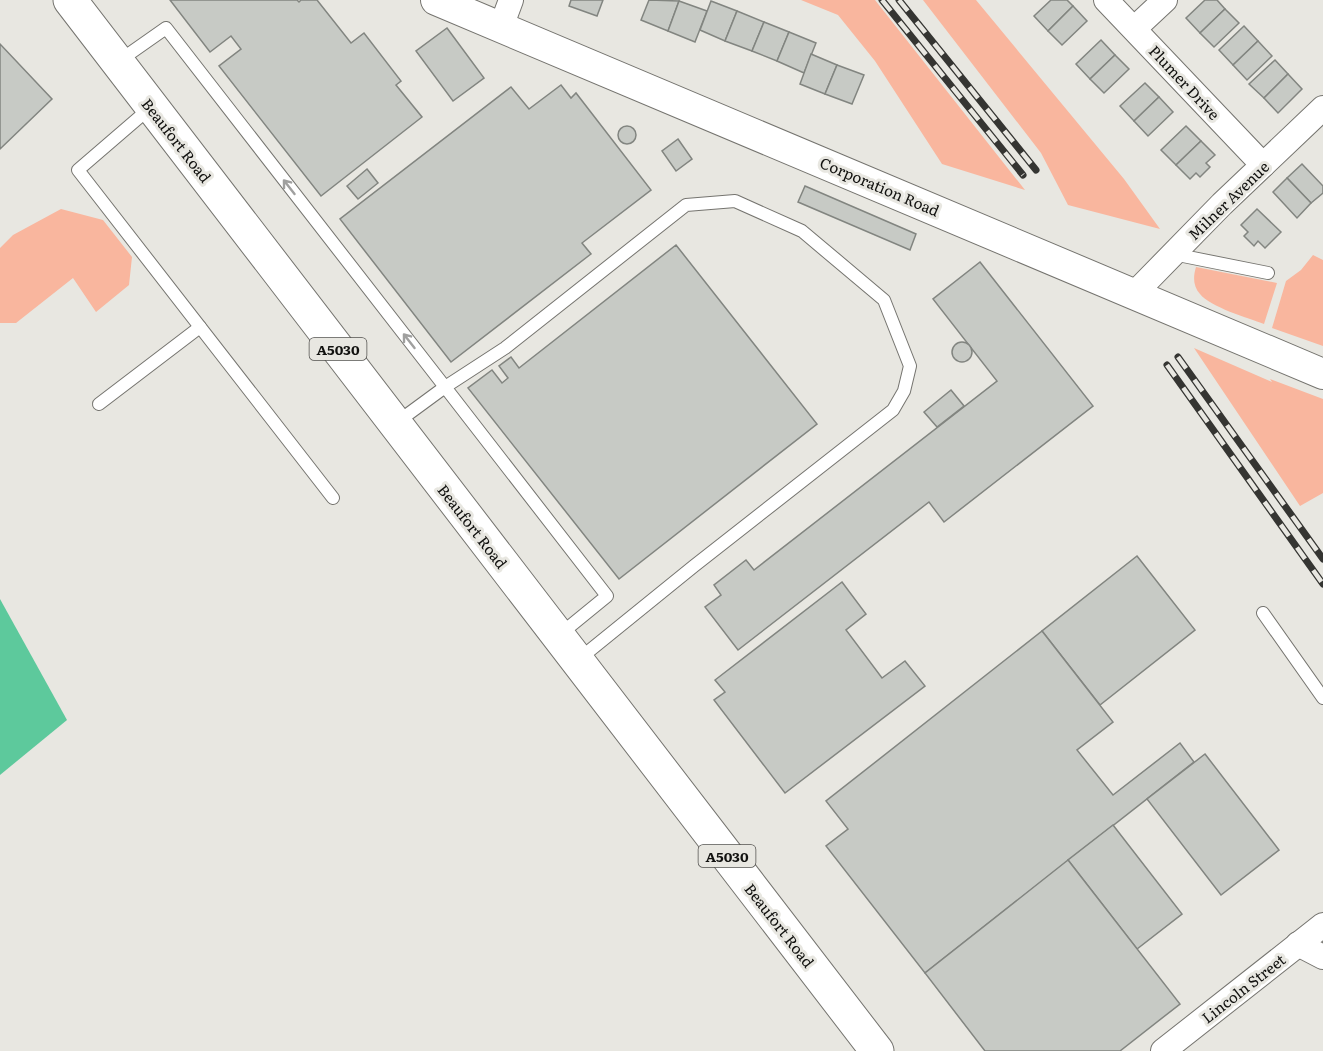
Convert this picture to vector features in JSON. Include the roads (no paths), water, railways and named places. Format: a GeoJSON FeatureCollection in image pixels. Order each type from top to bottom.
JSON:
{"type":"FeatureCollection","features":[{"type":"Feature","properties":{"kind":"main road","name":"Beaufort Road"},"geometry":{"type":"LineString","coordinates":[[70,0],[877,1051]]}},
{"type":"Feature","properties":{"kind":"street","name":"Corporation Road"},"geometry":{"type":"LineString","coordinates":[[436,0],[506,13],[1134,294],[1323,374]]}},
{"type":"Feature","properties":{"kind":"street","name":"Plumer Drive"},"geometry":{"type":"LineString","coordinates":[[1106,0],[1263,165]]}},
{"type":"Feature","properties":{"kind":"street"},"geometry":{"type":"LineString","coordinates":[[1135,28],[1165,0]]}},
{"type":"Feature","properties":{"kind":"street","name":"Milner Avenue"},"geometry":{"type":"LineString","coordinates":[[1134,294],[1323,108]]}},
{"type":"Feature","properties":{"kind":"street","name":"Lincoln Street"},"geometry":{"type":"LineString","coordinates":[[1163,1051],[1323,925]]}},
{"type":"Feature","properties":{"kind":"street"},"geometry":{"type":"LineString","coordinates":[[1298,944],[1323,957]]}},
{"type":"Feature","properties":{"kind":"lane"},"geometry":{"type":"LineString","coordinates":[[117,62],[166,28],[607,596],[568,649]]}},
{"type":"Feature","properties":{"kind":"lane"},"geometry":{"type":"LineString","coordinates":[[151,107],[78,170],[333,498]]}},
{"type":"Feature","properties":{"kind":"lane"},"geometry":{"type":"LineString","coordinates":[[395,424],[444,387],[505,348],[686,205],[735,201],[802,231],[884,300],[910,366],[904,391],[893,410],[693,566],[568,649]]}},
{"type":"Feature","properties":{"kind":"lane"},"geometry":{"type":"LineString","coordinates":[[1173,254],[1268,273]]}},
{"type":"Feature","properties":{"kind":"lane"},"geometry":{"type":"LineString","coordinates":[[99,404],[200,327]]}},
{"type":"Feature","properties":{"kind":"lane"},"geometry":{"type":"LineString","coordinates":[[1263,613],[1323,698]]}},
{"type":"Feature","properties":{"kind":"railway"},"geometry":{"type":"LineString","coordinates":[[882,0],[1023,175]]}},
{"type":"Feature","properties":{"kind":"railway"},"geometry":{"type":"LineString","coordinates":[[899,0],[1036,170]]}},
{"type":"Feature","properties":{"kind":"railway"},"geometry":{"type":"LineString","coordinates":[[1178,357],[1323,559]]}},
{"type":"Feature","properties":{"kind":"railway"},"geometry":{"type":"LineString","coordinates":[[1167,365],[1323,584]]}}]}
